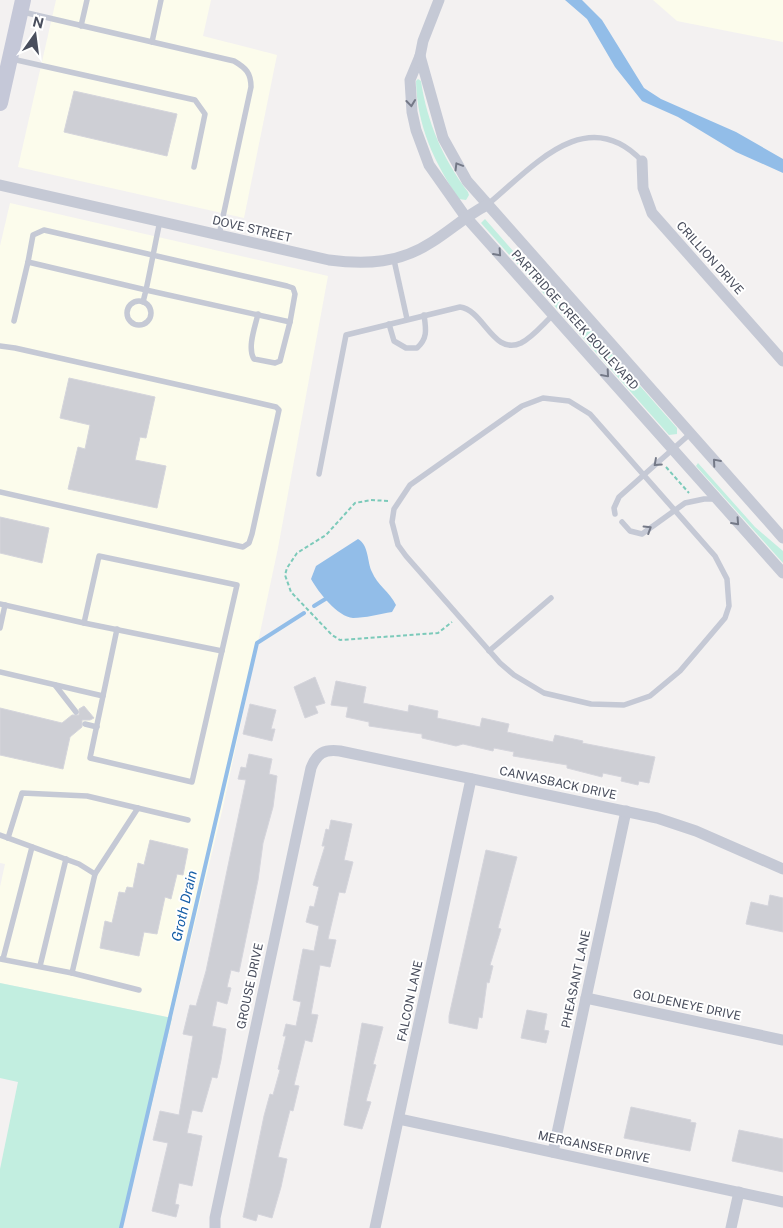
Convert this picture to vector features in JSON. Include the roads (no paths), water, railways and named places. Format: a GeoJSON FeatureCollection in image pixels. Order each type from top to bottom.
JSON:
{"type":"FeatureCollection","features":[{"type":"Feature","properties":{"kind":"main road"},"geometry":{"type":"LineString","coordinates":[[0,103],[22,6]]}},
{"type":"Feature","properties":{"kind":"street","name":"PARTRIDGE CREEK BOULEVARD"},"geometry":{"type":"LineString","coordinates":[[439,0],[410,80],[416,130],[429,165],[465,216],[783,573]]}},
{"type":"Feature","properties":{"kind":"street","name":"PARTRIDGE CREEK BOULEVARD"},"geometry":{"type":"LineString","coordinates":[[420,56],[443,138],[458,167],[487,205],[783,538]]}},
{"type":"Feature","properties":{"kind":"street","name":"CRILLION DRIVE"},"geometry":{"type":"LineString","coordinates":[[642,161],[643,188],[652,213],[783,361]]}},
{"type":"Feature","properties":{"kind":"street","name":"DOVE STREET"},"geometry":{"type":"LineString","coordinates":[[0,185],[329,260],[368,263],[394,260],[427,246],[465,216],[487,205]]}},
{"type":"Feature","properties":{"kind":"street","name":"CANVASBACK DRIVE"},"geometry":{"type":"LineString","coordinates":[[321,752],[329,750],[340,751],[626,811],[696,831],[783,870]]}},
{"type":"Feature","properties":{"kind":"street","name":"GROUSE DRIVE"},"geometry":{"type":"LineString","coordinates":[[215,1228],[215,1218],[311,768],[321,752]]}},
{"type":"Feature","properties":{"kind":"street","name":"FALCON LANE"},"geometry":{"type":"LineString","coordinates":[[376,1228],[471,779]]}},
{"type":"Feature","properties":{"kind":"street","name":"PHEASANT LANE"},"geometry":{"type":"LineString","coordinates":[[553,1152],[626,811]]}},
{"type":"Feature","properties":{"kind":"street","name":"GOLDENEYE DRIVE"},"geometry":{"type":"LineString","coordinates":[[586,998],[783,1040]]}},
{"type":"Feature","properties":{"kind":"street","name":"MERGANSER DRIVE"},"geometry":{"type":"LineString","coordinates":[[399,1119],[783,1202]]}},
{"type":"Feature","properties":{"kind":"street"},"geometry":{"type":"LineString","coordinates":[[731,1228],[739,1192]]}},
{"type":"Feature","properties":{"kind":"lane"},"geometry":{"type":"LineString","coordinates":[[81,26],[87,0]]}},
{"type":"Feature","properties":{"kind":"lane"},"geometry":{"type":"LineString","coordinates":[[152,42],[161,0]]}},
{"type":"Feature","properties":{"kind":"lane"},"geometry":{"type":"LineString","coordinates":[[22,6],[81,26],[234,61],[244,67],[251,76],[251,87],[219,235]]}},
{"type":"Feature","properties":{"kind":"lane"},"geometry":{"type":"LineString","coordinates":[[10,58],[195,100],[205,114],[194,167]]}},
{"type":"Feature","properties":{"kind":"lane"},"geometry":{"type":"LineString","coordinates":[[487,205],[547,154],[579,140],[593,137],[619,141],[631,149],[642,161]]}},
{"type":"Feature","properties":{"kind":"lane"},"geometry":{"type":"LineString","coordinates":[[143,302],[160,221]]}},
{"type":"Feature","properties":{"kind":"lane"},"geometry":{"type":"LineString","coordinates":[[14,321],[33,236],[44,230],[293,288],[295,294],[280,362],[274,363],[254,359],[251,354],[258,314]]}},
{"type":"Feature","properties":{"kind":"lane"},"geometry":{"type":"LineString","coordinates":[[394,260],[407,319]]}},
{"type":"Feature","properties":{"kind":"lane"},"geometry":{"type":"LineString","coordinates":[[28,262],[290,322]]}},
{"type":"Feature","properties":{"kind":"lane"},"geometry":{"type":"LineString","coordinates":[[134,302],[143,302],[150,309],[150,317],[145,323],[134,323],[128,314],[129,307],[134,302]]}},
{"type":"Feature","properties":{"kind":"lane"},"geometry":{"type":"LineString","coordinates":[[320,474],[346,335],[460,307],[468,308],[475,313],[497,341],[514,345],[523,342],[553,315]]}},
{"type":"Feature","properties":{"kind":"lane"},"geometry":{"type":"LineString","coordinates":[[389,324],[394,341],[406,348],[417,348],[424,341],[426,332],[424,315]]}},
{"type":"Feature","properties":{"kind":"lane"},"geometry":{"type":"LineString","coordinates":[[0,346],[246,400],[276,407],[278,410],[252,534],[249,543],[243,547],[0,492]]}},
{"type":"Feature","properties":{"kind":"lane"},"geometry":{"type":"LineString","coordinates":[[543,398],[569,402],[590,414],[642,476],[673,509],[715,556],[723,568],[728,579],[729,606],[718,628],[663,688],[638,702],[607,706],[560,698],[529,686],[500,663],[398,544],[392,522],[394,509],[410,485],[522,406],[543,398]]}},
{"type":"Feature","properties":{"kind":"lane"},"geometry":{"type":"LineString","coordinates":[[615,514],[614,508],[619,497],[691,433]]}},
{"type":"Feature","properties":{"kind":"lane"},"geometry":{"type":"LineString","coordinates":[[622,522],[630,531],[642,534],[648,532],[673,509],[690,502],[716,499]]}},
{"type":"Feature","properties":{"kind":"lane"},"geometry":{"type":"LineString","coordinates":[[84,623],[99,556],[237,585],[192,782],[90,758],[117,630]]}},
{"type":"Feature","properties":{"kind":"lane"},"geometry":{"type":"LineString","coordinates":[[489,651],[551,598]]}},
{"type":"Feature","properties":{"kind":"lane"},"geometry":{"type":"LineString","coordinates":[[0,628],[2,604],[222,651]]}},
{"type":"Feature","properties":{"kind":"lane"},"geometry":{"type":"LineString","coordinates":[[0,672],[103,696]]}},
{"type":"Feature","properties":{"kind":"lane"},"geometry":{"type":"LineString","coordinates":[[55,685],[76,712]]}},
{"type":"Feature","properties":{"kind":"lane"},"geometry":{"type":"LineString","coordinates":[[85,724],[97,726]]}},
{"type":"Feature","properties":{"kind":"lane"},"geometry":{"type":"LineString","coordinates":[[8,838],[22,793],[87,796],[188,820]]}},
{"type":"Feature","properties":{"kind":"lane"},"geometry":{"type":"LineString","coordinates":[[72,972],[95,874],[138,808]]}},
{"type":"Feature","properties":{"kind":"lane"},"geometry":{"type":"LineString","coordinates":[[0,835],[79,864],[95,874]]}},
{"type":"Feature","properties":{"kind":"lane"},"geometry":{"type":"LineString","coordinates":[[32,846],[1,959],[72,972],[139,990]]}},
{"type":"Feature","properties":{"kind":"lane"},"geometry":{"type":"LineString","coordinates":[[40,966],[66,859]]}},
{"type":"Feature","properties":{"kind":"water"},"geometry":{"type":"Polygon","coordinates":[[[565,0],[582,0],[602,20],[644,88],[661,99],[736,132],[783,159],[783,173],[736,152],[678,117],[642,101],[615,67],[587,19],[565,0]]]}},
{"type":"Feature","properties":{"kind":"water"},"geometry":{"type":"Polygon","coordinates":[[[358,539],[366,549],[374,577],[396,605],[392,612],[353,618],[347,617],[329,603],[311,579],[316,566],[358,539]]]}},
{"type":"Feature","properties":{"kind":"waterway","name":"Groth Drain"},"geometry":{"type":"LineString","coordinates":[[314,606],[327,598]]}},
{"type":"Feature","properties":{"kind":"waterway","name":"Groth Drain"},"geometry":{"type":"LineString","coordinates":[[121,1228],[257,643],[304,613]]}}]}
